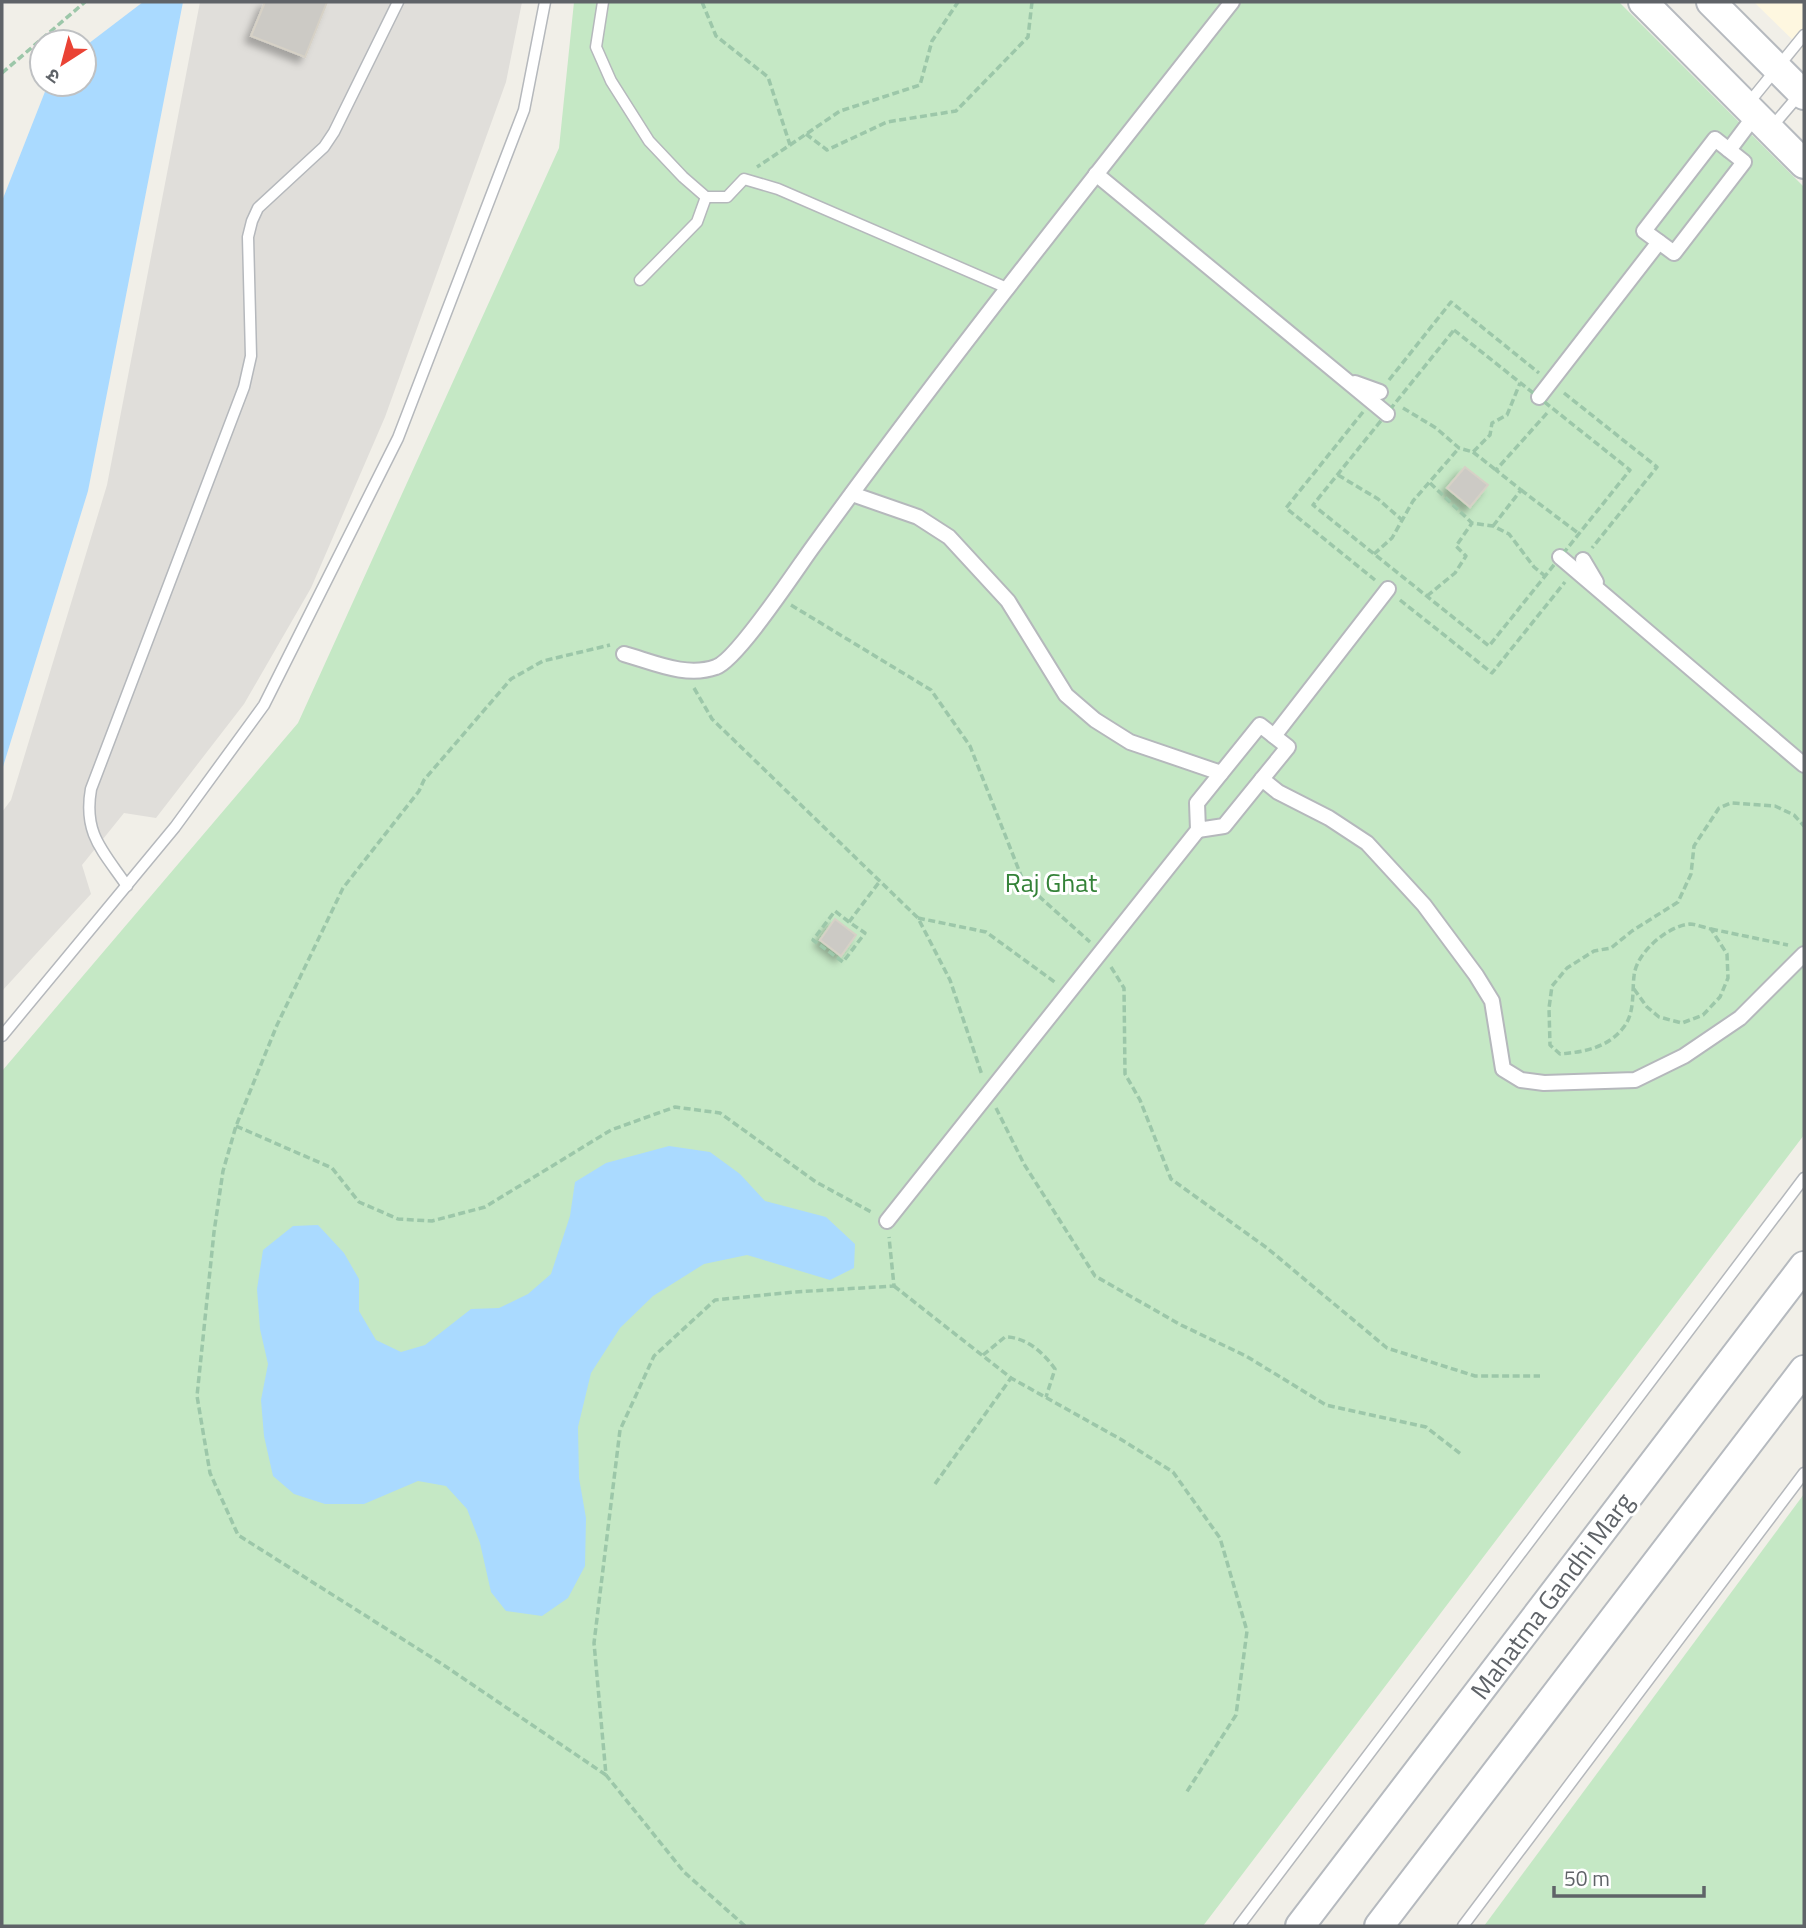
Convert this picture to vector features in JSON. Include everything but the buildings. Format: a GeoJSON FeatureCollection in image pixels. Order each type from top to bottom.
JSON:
{"type":"FeatureCollection","features":[{"type":"Feature","properties":{"kind":"main road"},"geometry":{"type":"LineString","coordinates":[[1643,2],[1804,164]]}},
{"type":"Feature","properties":{"kind":"main road"},"geometry":{"type":"LineString","coordinates":[[1711,2],[1803,92]]}},
{"type":"Feature","properties":{"kind":"main road","name":"Mahatma Gandhi Marg"},"geometry":{"type":"LineString","coordinates":[[1300,1926],[1804,1266]]}},
{"type":"Feature","properties":{"kind":"main road"},"geometry":{"type":"LineString","coordinates":[[1379,1926],[1804,1370]]}},
{"type":"Feature","properties":{"kind":"street"},"geometry":{"type":"LineString","coordinates":[[624,654],[683,671],[718,667],[748,637],[1007,288],[1232,2]]}},
{"type":"Feature","properties":{"kind":"street"},"geometry":{"type":"LineString","coordinates":[[1729,150],[1757,116]]}},
{"type":"Feature","properties":{"kind":"street"},"geometry":{"type":"LineString","coordinates":[[1715,139],[1729,150],[1744,162],[1674,253],[1644,231],[1715,139]]}},
{"type":"Feature","properties":{"kind":"street"},"geometry":{"type":"LineString","coordinates":[[1096,174],[1344,379],[1391,409]]}},
{"type":"Feature","properties":{"kind":"street"},"geometry":{"type":"LineString","coordinates":[[1539,397],[1659,242]]}},
{"type":"Feature","properties":{"kind":"street"},"geometry":{"type":"LineString","coordinates":[[1344,379],[1380,392]]}},
{"type":"Feature","properties":{"kind":"street"},"geometry":{"type":"LineString","coordinates":[[1344,379],[1366,409]]}},
{"type":"Feature","properties":{"kind":"street"},"geometry":{"type":"LineString","coordinates":[[852,494],[918,517],[949,537],[1008,601],[1066,695],[1095,720],[1130,742],[1221,773]]}},
{"type":"Feature","properties":{"kind":"street"},"geometry":{"type":"LineString","coordinates":[[1560,557],[1804,765]]}},
{"type":"Feature","properties":{"kind":"street"},"geometry":{"type":"LineString","coordinates":[[1583,560],[1602,592]]}},
{"type":"Feature","properties":{"kind":"street"},"geometry":{"type":"LineString","coordinates":[[1569,578],[1602,592]]}},
{"type":"Feature","properties":{"kind":"street"},"geometry":{"type":"LineString","coordinates":[[1275,736],[1388,590]]}},
{"type":"Feature","properties":{"kind":"street"},"geometry":{"type":"LineString","coordinates":[[887,1221],[1198,830],[1197,803],[1260,724],[1288,747],[1224,826],[1198,830]]}},
{"type":"Feature","properties":{"kind":"street"},"geometry":{"type":"LineString","coordinates":[[1262,779],[1278,792],[1329,818],[1367,843],[1424,905],[1492,1001],[1503,1069],[1521,1080],[1544,1083],[1635,1080],[1661,1069],[1740,1018],[1804,954]]}},
{"type":"Feature","properties":{"kind":"lane"},"geometry":{"type":"LineString","coordinates":[[127,886],[93,836],[89,816],[91,789],[244,387],[251,356],[248,237],[251,222],[258,208],[324,147],[398,2]]}},
{"type":"Feature","properties":{"kind":"lane"},"geometry":{"type":"LineString","coordinates":[[2,1036],[176,827],[264,705],[398,438],[524,110],[545,2]]}},
{"type":"Feature","properties":{"kind":"lane"},"geometry":{"type":"LineString","coordinates":[[603,2],[596,47],[611,81],[649,141],[706,197],[727,197],[744,179],[778,189],[1007,288]]}},
{"type":"Feature","properties":{"kind":"lane"},"geometry":{"type":"LineString","coordinates":[[1757,116],[1777,68],[1804,35]]}},
{"type":"Feature","properties":{"kind":"lane"},"geometry":{"type":"LineString","coordinates":[[1757,116],[1803,92]]}},
{"type":"Feature","properties":{"kind":"lane"},"geometry":{"type":"LineString","coordinates":[[640,279],[697,222],[706,197]]}},
{"type":"Feature","properties":{"kind":"lane"},"geometry":{"type":"LineString","coordinates":[[1239,1926],[1804,1178]]}},
{"type":"Feature","properties":{"kind":"lane"},"geometry":{"type":"LineString","coordinates":[[1462,1926],[1804,1473]]}},
{"type":"Feature","properties":{"kind":"path"},"geometry":{"type":"LineString","coordinates":[[2,73],[85,2]]}},
{"type":"Feature","properties":{"kind":"path"},"geometry":{"type":"LineString","coordinates":[[702,2],[716,36],[768,77],[790,145]]}},
{"type":"Feature","properties":{"kind":"path"},"geometry":{"type":"LineString","coordinates":[[744,179],[754,169],[840,111],[920,85],[932,41],[958,2]]}},
{"type":"Feature","properties":{"kind":"path"},"geometry":{"type":"LineString","coordinates":[[806,134],[827,150],[887,122],[956,111],[1028,37],[1032,2]]}},
{"type":"Feature","properties":{"kind":"path"},"geometry":{"type":"LineString","coordinates":[[1454,330],[1520,383],[1630,470],[1489,646],[1313,505],[1454,330]]}},
{"type":"Feature","properties":{"kind":"path"},"geometry":{"type":"LineString","coordinates":[[1473,452],[1490,435],[1492,423],[1507,415],[1520,383]]}},
{"type":"Feature","properties":{"kind":"path"},"geometry":{"type":"LineString","coordinates":[[1496,470],[1552,407]]}},
{"type":"Feature","properties":{"kind":"path"},"geometry":{"type":"LineString","coordinates":[[1366,409],[1286,508],[1492,673],[1569,578]]}},
{"type":"Feature","properties":{"kind":"path"},"geometry":{"type":"LineString","coordinates":[[1391,409],[1436,428],[1459,448],[1473,452],[1579,534]]}},
{"type":"Feature","properties":{"kind":"path"},"geometry":{"type":"LineString","coordinates":[[1374,554],[1392,538],[1413,501],[1459,448]]}},
{"type":"Feature","properties":{"kind":"path"},"geometry":{"type":"LineString","coordinates":[[1338,475],[1378,499],[1402,520]]}},
{"type":"Feature","properties":{"kind":"path"},"geometry":{"type":"LineString","coordinates":[[1430,483],[1472,523],[1493,526],[1509,534],[1534,567],[1545,576]]}},
{"type":"Feature","properties":{"kind":"path"},"geometry":{"type":"LineString","coordinates":[[1493,526],[1521,490]]}},
{"type":"Feature","properties":{"kind":"path"},"geometry":{"type":"LineString","coordinates":[[1427,596],[1455,573],[1466,556],[1456,545],[1472,523]]}},
{"type":"Feature","properties":{"kind":"path"},"geometry":{"type":"LineString","coordinates":[[777,597],[931,690],[970,746],[1024,883],[1101,952],[1124,988],[1125,1074],[1140,1100],[1171,1179],[1266,1248],[1387,1348],[1475,1376],[1540,1376]]}},
{"type":"Feature","properties":{"kind":"path"},"geometry":{"type":"LineString","coordinates":[[624,654],[609,644],[543,661],[511,679],[424,780],[419,792],[343,888],[277,1025],[236,1126],[223,1171],[197,1396],[210,1473],[238,1535],[442,1664],[606,1775],[684,1872],[745,1926]]}},
{"type":"Feature","properties":{"kind":"path"},"geometry":{"type":"LineString","coordinates":[[683,671],[712,719],[918,918],[950,980],[988,1094],[1024,1164],[1095,1276],[1181,1325],[1246,1356],[1326,1405],[1426,1427],[1462,1455]]}},
{"type":"Feature","properties":{"kind":"path"},"geometry":{"type":"LineString","coordinates":[[1791,945],[1690,924],[1655,940],[1638,961],[1633,975],[1632,1003],[1624,1028],[1604,1045],[1579,1053],[1560,1054],[1550,1045],[1549,1008],[1552,986],[1567,968],[1594,951],[1611,948],[1632,931],[1678,902],[1691,874],[1694,846],[1719,808],[1731,803],[1775,806],[1794,815],[1804,825]]}},
{"type":"Feature","properties":{"kind":"path"},"geometry":{"type":"LineString","coordinates":[[849,922],[880,881]]}},
{"type":"Feature","properties":{"kind":"path"},"geometry":{"type":"LineString","coordinates":[[835,911],[849,922],[865,933],[843,962],[813,940],[835,911]]}},
{"type":"Feature","properties":{"kind":"path"},"geometry":{"type":"LineString","coordinates":[[918,918],[986,932],[1069,993]]}},
{"type":"Feature","properties":{"kind":"path"},"geometry":{"type":"LineString","coordinates":[[1634,989],[1647,1007],[1659,1017],[1682,1023],[1703,1015],[1720,998],[1728,978],[1727,954],[1711,929]]}},
{"type":"Feature","properties":{"kind":"path"},"geometry":{"type":"LineString","coordinates":[[236,1126],[332,1168],[359,1202],[398,1219],[432,1221],[485,1207],[611,1130],[675,1107],[720,1113],[816,1182],[887,1221],[894,1286]]}},
{"type":"Feature","properties":{"kind":"path"},"geometry":{"type":"LineString","coordinates":[[606,1775],[594,1643],[620,1430],[654,1356],[715,1300],[894,1286],[1011,1378],[1173,1472],[1220,1538],[1247,1631],[1236,1715],[1186,1793]]}},
{"type":"Feature","properties":{"kind":"path"},"geometry":{"type":"LineString","coordinates":[[983,1356],[1005,1336],[1018,1337],[1046,1356],[1055,1369],[1046,1397]]}},
{"type":"Feature","properties":{"kind":"path"},"geometry":{"type":"LineString","coordinates":[[935,1484],[1011,1378]]}},
{"type":"Feature","properties":{"kind":"shaded area"},"geometry":{"type":"Polygon","coordinates":[[[200,2],[522,2],[506,82],[385,417],[311,588],[244,704],[156,818],[124,813],[82,865],[91,894],[2,991],[2,812],[11,800],[107,485],[200,2]]]}},
{"type":"Feature","properties":{"kind":"shaded area"},"geometry":{"type":"Polygon","coordinates":[[[1754,2],[1804,2],[1804,51],[1754,2]]]}},
{"type":"Feature","properties":{"kind":"green space","name":"Raj Ghat"},"geometry":{"type":"Polygon","coordinates":[[[574,2],[1619,2],[1804,187],[1804,1135],[1203,1926],[2,1926],[2,1071],[298,723],[559,148],[574,2]]]}},
{"type":"Feature","properties":{"kind":"green space"},"geometry":{"type":"Polygon","coordinates":[[[1804,1494],[1804,1926],[1484,1926],[1804,1494]]]}},
{"type":"Feature","properties":{"kind":"water"},"geometry":{"type":"Polygon","coordinates":[[[143,2],[183,2],[88,491],[2,770],[2,201],[42,98],[98,98],[98,36],[143,2]]]}},
{"type":"Feature","properties":{"kind":"water"},"geometry":{"type":"Polygon","coordinates":[[[669,1146],[710,1152],[740,1174],[765,1201],[826,1217],[855,1244],[854,1268],[830,1280],[747,1255],[704,1264],[653,1296],[620,1328],[591,1373],[578,1427],[579,1478],[586,1518],[585,1566],[568,1598],[542,1616],[506,1611],[491,1592],[480,1543],[467,1509],[446,1486],[418,1481],[364,1504],[325,1504],[294,1494],[273,1476],[264,1436],[261,1400],[268,1364],[260,1329],[257,1289],[263,1250],[293,1226],[318,1225],[344,1253],[359,1279],[359,1311],[376,1340],[401,1352],[425,1345],[471,1309],[499,1308],[528,1294],[551,1274],[570,1216],[575,1182],[606,1163],[669,1146]]]}}]}
